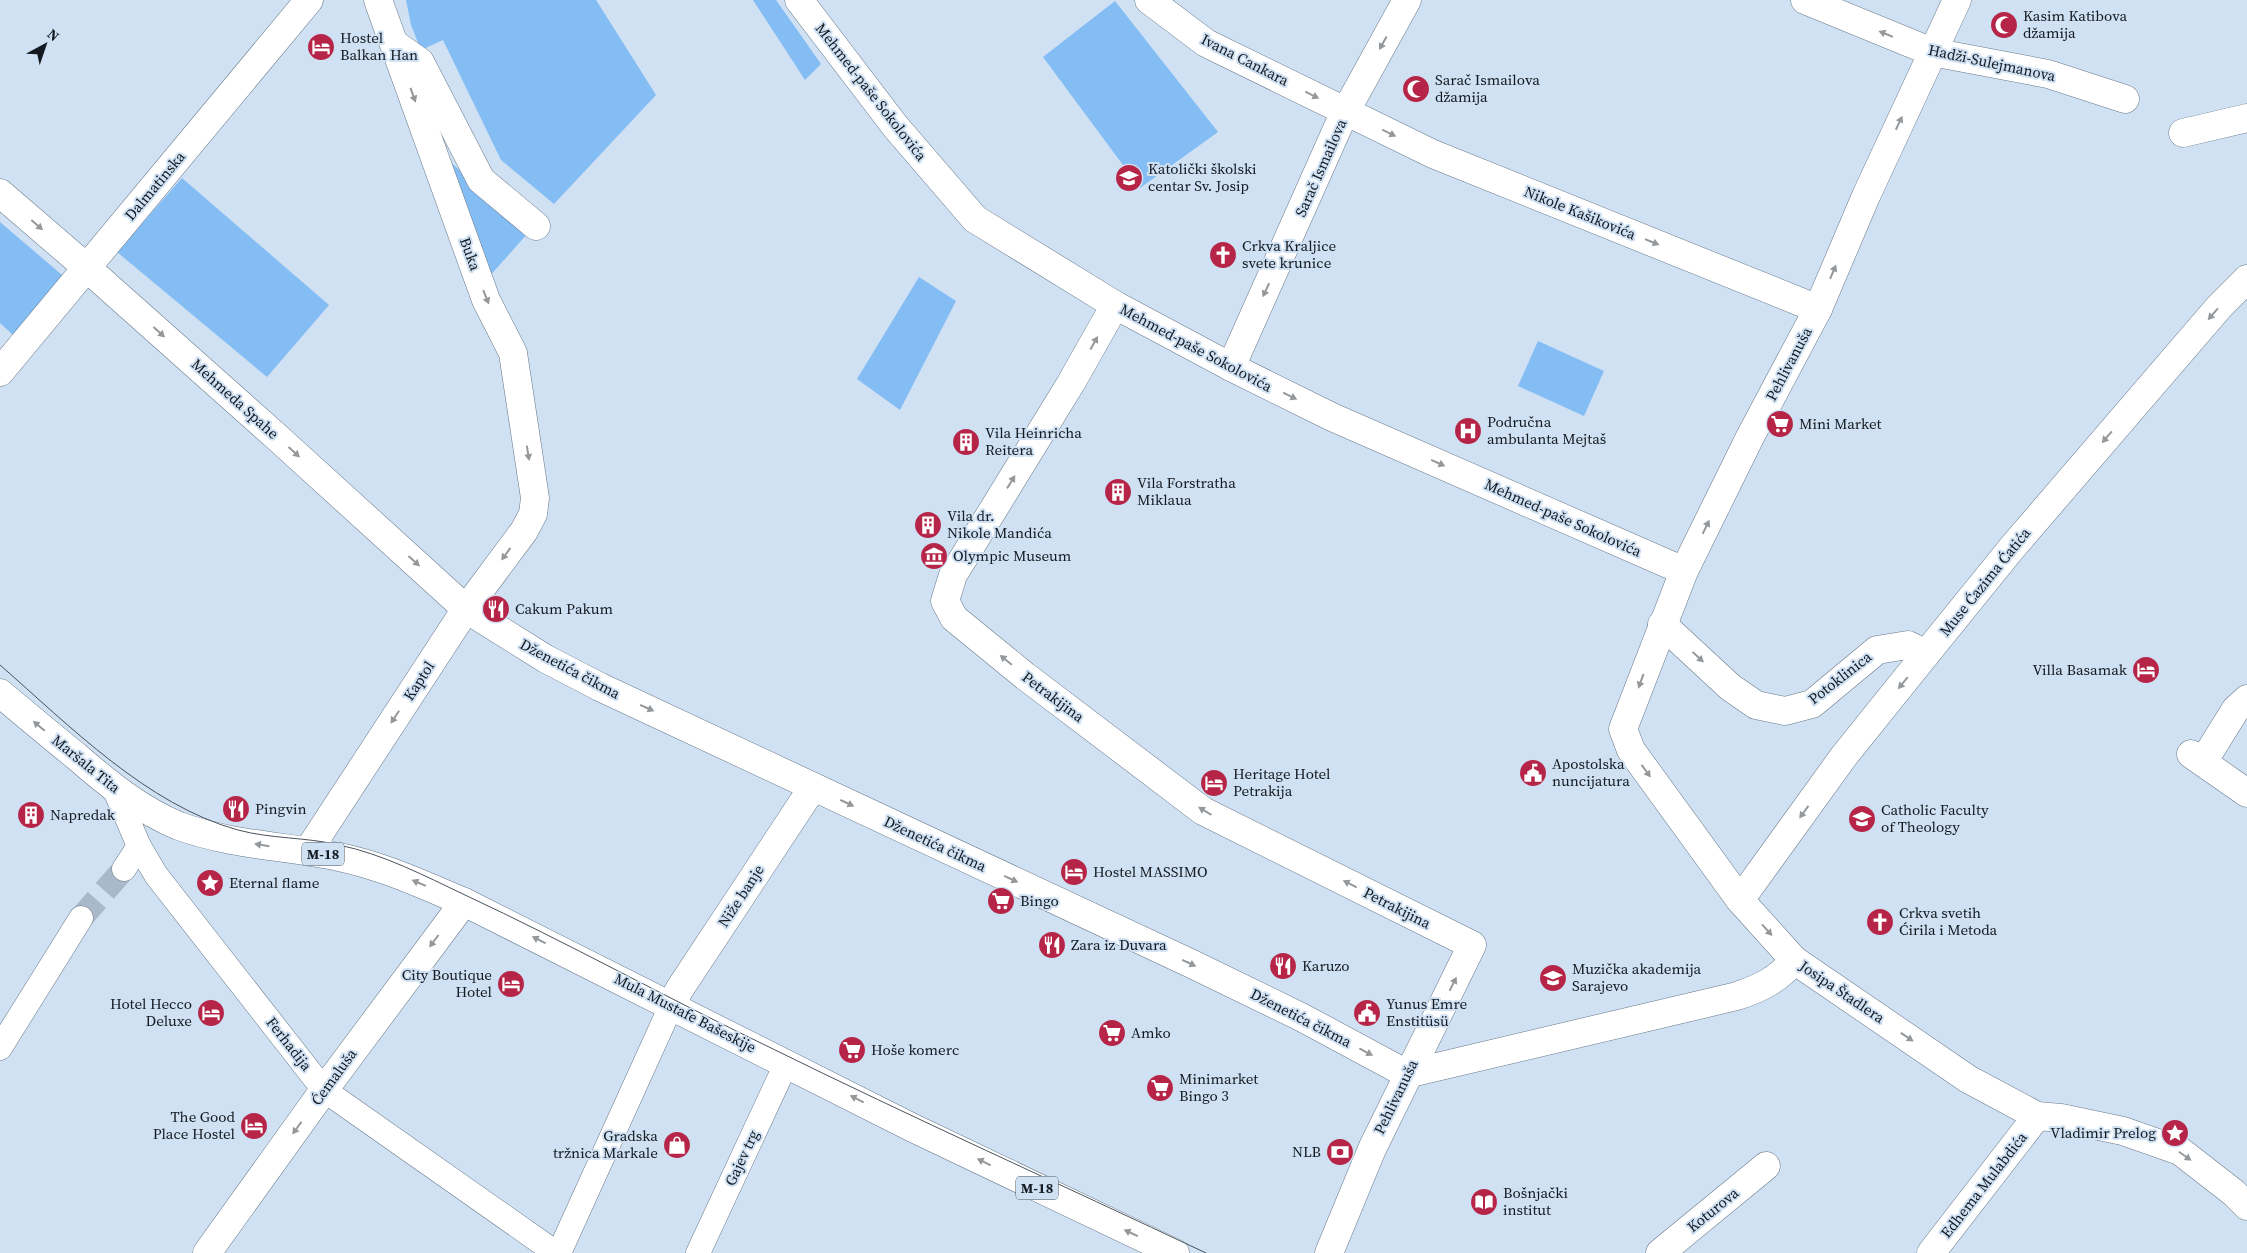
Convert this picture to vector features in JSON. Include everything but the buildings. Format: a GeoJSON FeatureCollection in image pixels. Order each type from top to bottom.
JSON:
{"type":"FeatureCollection","features":[{"type":"Feature","properties":{"kind":"street","name":"Dalmatinska"},"geometry":{"type":"LineString","coordinates":[[0,372],[309,0]]}},
{"type":"Feature","properties":{"kind":"street","name":"Buka"},"geometry":{"type":"LineString","coordinates":[[378,0],[486,300],[513,353],[535,498],[533,514]]}},
{"type":"Feature","properties":{"kind":"street","name":"Mehmed-paše Sokolovića"},"geometry":{"type":"LineString","coordinates":[[799,0],[895,126],[975,219],[1115,305],[1231,367],[1332,417],[1684,570]]}},
{"type":"Feature","properties":{"kind":"street","name":"Ivana Cankara"},"geometry":{"type":"LineString","coordinates":[[1150,0],[1206,43],[1346,111]]}},
{"type":"Feature","properties":{"kind":"street","name":"Sarač Ismailova"},"geometry":{"type":"LineString","coordinates":[[1231,367],[1346,111],[1407,0]]}},
{"type":"Feature","properties":{"kind":"street","name":"Hadži-Sulejmanova"},"geometry":{"type":"LineString","coordinates":[[1805,0],[1932,52],[2048,74],[2125,99]]}},
{"type":"Feature","properties":{"kind":"street","name":"Pehlivanuša"},"geometry":{"type":"LineString","coordinates":[[1740,900],[1631,750],[1624,729],[1662,624],[1684,570],[1750,437],[1818,308],[1932,52],[1958,0]]}},
{"type":"Feature","properties":{"kind":"street"},"geometry":{"type":"LineString","coordinates":[[394,44],[420,62],[481,180],[536,226]]}},
{"type":"Feature","properties":{"kind":"street","name":"Nikole Kašikovića"},"geometry":{"type":"LineString","coordinates":[[1346,111],[1433,154],[1818,308]]}},
{"type":"Feature","properties":{"kind":"street"},"geometry":{"type":"LineString","coordinates":[[2183,133],[2247,118]]}},
{"type":"Feature","properties":{"kind":"street","name":"Mehmeda Spahe"},"geometry":{"type":"LineString","coordinates":[[0,193],[87,268],[466,609]]}},
{"type":"Feature","properties":{"kind":"street","name":"Muse Ćazima Ćatića"},"geometry":{"type":"LineString","coordinates":[[1740,900],[1844,756],[1926,654],[2018,542],[2219,307],[2247,279]]}},
{"type":"Feature","properties":{"kind":"street","name":"Petrakijina"},"geometry":{"type":"LineString","coordinates":[[1115,305],[1071,383],[953,575],[945,601],[954,618],[1026,676],[1203,811],[1472,945]]}},
{"type":"Feature","properties":{"kind":"street","name":"Kaptol"},"geometry":{"type":"LineString","coordinates":[[308,851],[466,609],[524,531],[533,514]]}},
{"type":"Feature","properties":{"kind":"street","name":"Dženetića čikma"},"geometry":{"type":"LineString","coordinates":[[466,609],[546,659],[600,687],[1192,964],[1301,1017],[1407,1074]]}},
{"type":"Feature","properties":{"kind":"street","name":"Potoklinica"},"geometry":{"type":"LineString","coordinates":[[1662,624],[1730,687],[1756,705],[1785,711],[1812,704],[1876,650],[1908,645],[1926,654]]}},
{"type":"Feature","properties":{"kind":"street","name":"Maršala Tita"},"geometry":{"type":"LineString","coordinates":[[0,693],[114,788],[144,808],[178,825]]}},
{"type":"Feature","properties":{"kind":"street"},"geometry":{"type":"LineString","coordinates":[[2247,699],[2236,709],[2197,758],[2247,793]]}},
{"type":"Feature","properties":{"kind":"street","name":"Niže banje"},"geometry":{"type":"LineString","coordinates":[[671,1006],[679,990],[813,787]]}},
{"type":"Feature","properties":{"kind":"street","name":"Ferhadija"},"geometry":{"type":"LineString","coordinates":[[114,788],[139,846],[156,875],[324,1090],[558,1253]]}},
{"type":"Feature","properties":{"kind":"street","name":"Mula Mustafe Bašeskije"},"geometry":{"type":"LineString","coordinates":[[178,825],[236,841],[308,851],[365,863],[395,873],[464,902],[922,1132],[1175,1253]]}},
{"type":"Feature","properties":{"kind":"street"},"geometry":{"type":"LineString","coordinates":[[124,869],[139,846]]}},
{"type":"Feature","properties":{"kind":"street"},"geometry":{"type":"LineString","coordinates":[[1740,900],[1794,960]]}},
{"type":"Feature","properties":{"kind":"street","name":"Ćemaluša"},"geometry":{"type":"LineString","coordinates":[[207,1253],[324,1090],[464,902]]}},
{"type":"Feature","properties":{"kind":"street"},"geometry":{"type":"LineString","coordinates":[[0,1048],[82,918]]}},
{"type":"Feature","properties":{"kind":"street","name":"Pehlivanuša"},"geometry":{"type":"LineString","coordinates":[[1329,1253],[1372,1149],[1407,1074],[1472,945]]}},
{"type":"Feature","properties":{"kind":"street","name":"Josipa Štadlera"},"geometry":{"type":"LineString","coordinates":[[1407,1074],[1737,996],[1763,987],[1783,973],[1794,960],[1968,1079],[2037,1116],[2061,1118],[2123,1131],[2180,1152],[2234,1193],[2247,1206]]}},
{"type":"Feature","properties":{"kind":"street"},"geometry":{"type":"LineString","coordinates":[[558,1253],[671,1006]]}},
{"type":"Feature","properties":{"kind":"street","name":"Gajev trg"},"geometry":{"type":"LineString","coordinates":[[698,1253],[786,1064]]}},
{"type":"Feature","properties":{"kind":"street","name":"Edhema Mulabdića"},"geometry":{"type":"LineString","coordinates":[[1931,1253],[2037,1116]]}},
{"type":"Feature","properties":{"kind":"street","name":"Koturova"},"geometry":{"type":"LineString","coordinates":[[1660,1253],[1766,1166]]}},
{"type":"Feature","properties":{"kind":"shaded area"},"geometry":{"type":"Polygon","coordinates":[[[406,0],[596,0],[656,95],[554,204],[501,160],[443,40],[421,50],[411,25],[406,0]]]}},
{"type":"Feature","properties":{"kind":"shaded area"},"geometry":{"type":"Polygon","coordinates":[[[753,0],[776,0],[821,64],[805,80],[753,0]]]}},
{"type":"Feature","properties":{"kind":"shaded area"},"geometry":{"type":"Polygon","coordinates":[[[1115,1],[1218,132],[1140,188],[1043,57],[1115,1]]]}},
{"type":"Feature","properties":{"kind":"shaded area"},"geometry":{"type":"Polygon","coordinates":[[[443,155],[528,233],[488,278],[443,155]]]}},
{"type":"Feature","properties":{"kind":"shaded area"},"geometry":{"type":"Polygon","coordinates":[[[182,178],[329,305],[267,377],[117,252],[182,178]]]}},
{"type":"Feature","properties":{"kind":"shaded area"},"geometry":{"type":"Polygon","coordinates":[[[0,222],[62,275],[13,335],[0,323],[0,222]]]}},
{"type":"Feature","properties":{"kind":"shaded area"},"geometry":{"type":"Polygon","coordinates":[[[919,277],[956,301],[900,410],[857,379],[919,277]]]}},
{"type":"Feature","properties":{"kind":"shaded area"},"geometry":{"type":"Polygon","coordinates":[[[1538,341],[1604,371],[1584,416],[1518,386],[1538,341]]]}},
{"type":"Feature","properties":{"kind":"tunnel"},"geometry":{"type":"LineString","coordinates":[[81,918],[124,869]]}},
{"type":"Feature","properties":{"kind":"tram line"},"geometry":{"type":"LineString","coordinates":[[0,665],[111,761],[141,783],[172,802],[205,818],[238,830],[263,835],[327,842],[372,854],[403,866],[542,932],[823,1073],[1206,1253]]}},
{"type":"Feature","properties":{"kind":"place","name":"Kasim Katibova džamija"},"geometry":{"type":"Point","coordinates":[2004,25]}},
{"type":"Feature","properties":{"kind":"place","name":"Hostel Balkan Han"},"geometry":{"type":"Point","coordinates":[321,47]}},
{"type":"Feature","properties":{"kind":"place","name":"Sarač Ismailova džamija"},"geometry":{"type":"Point","coordinates":[1416,89]}},
{"type":"Feature","properties":{"kind":"place","name":"Katolički školski centar Sv. Josip"},"geometry":{"type":"Point","coordinates":[1129,178]}},
{"type":"Feature","properties":{"kind":"place","name":"Crkva Kraljice svete krunice"},"geometry":{"type":"Point","coordinates":[1223,255]}},
{"type":"Feature","properties":{"kind":"place","name":"Mini Market"},"geometry":{"type":"Point","coordinates":[1780,424]}},
{"type":"Feature","properties":{"kind":"place","name":"Područna ambulanta Mejtaš"},"geometry":{"type":"Point","coordinates":[1468,431]}},
{"type":"Feature","properties":{"kind":"place","name":"Vila Heinricha Reitera"},"geometry":{"type":"Point","coordinates":[966,442]}},
{"type":"Feature","properties":{"kind":"place","name":"Vila Forstratha Miklaua"},"geometry":{"type":"Point","coordinates":[1118,492]}},
{"type":"Feature","properties":{"kind":"place","name":"Vila dr. Nikole Mandića"},"geometry":{"type":"Point","coordinates":[928,525]}},
{"type":"Feature","properties":{"kind":"place","name":"Olympic Museum"},"geometry":{"type":"Point","coordinates":[934,556]}},
{"type":"Feature","properties":{"kind":"place","name":"Cakum Pakum"},"geometry":{"type":"Point","coordinates":[496,609]}},
{"type":"Feature","properties":{"kind":"place","name":"Villa Basamak"},"geometry":{"type":"Point","coordinates":[2146,670]}},
{"type":"Feature","properties":{"kind":"place","name":"Apostolska nuncijatura"},"geometry":{"type":"Point","coordinates":[1533,773]}},
{"type":"Feature","properties":{"kind":"place","name":"Heritage Hotel Petrakija"},"geometry":{"type":"Point","coordinates":[1214,783]}},
{"type":"Feature","properties":{"kind":"place","name":"Pingvin"},"geometry":{"type":"Point","coordinates":[236,809]}},
{"type":"Feature","properties":{"kind":"place","name":"Napredak"},"geometry":{"type":"Point","coordinates":[31,815]}},
{"type":"Feature","properties":{"kind":"place","name":"Catholic Faculty of Theology"},"geometry":{"type":"Point","coordinates":[1862,819]}},
{"type":"Feature","properties":{"kind":"place","name":"Hostel MASSIMO"},"geometry":{"type":"Point","coordinates":[1074,872]}},
{"type":"Feature","properties":{"kind":"place","name":"Eternal flame"},"geometry":{"type":"Point","coordinates":[210,883]}},
{"type":"Feature","properties":{"kind":"place","name":"Bingo"},"geometry":{"type":"Point","coordinates":[1001,901]}},
{"type":"Feature","properties":{"kind":"place","name":"Crkva svetih Ćirila i Metoda"},"geometry":{"type":"Point","coordinates":[1880,922]}},
{"type":"Feature","properties":{"kind":"place","name":"Zara iz Duvara"},"geometry":{"type":"Point","coordinates":[1052,945]}},
{"type":"Feature","properties":{"kind":"place","name":"Karuzo"},"geometry":{"type":"Point","coordinates":[1283,966]}},
{"type":"Feature","properties":{"kind":"place","name":"Muzička akademija Sarajevo"},"geometry":{"type":"Point","coordinates":[1553,978]}},
{"type":"Feature","properties":{"kind":"place","name":"City Boutique Hotel"},"geometry":{"type":"Point","coordinates":[511,984]}},
{"type":"Feature","properties":{"kind":"place","name":"Hotel Hecco Deluxe"},"geometry":{"type":"Point","coordinates":[211,1013]}},
{"type":"Feature","properties":{"kind":"place","name":"Yunus Emre Enstitüsü"},"geometry":{"type":"Point","coordinates":[1367,1013]}},
{"type":"Feature","properties":{"kind":"place","name":"Amko"},"geometry":{"type":"Point","coordinates":[1112,1033]}},
{"type":"Feature","properties":{"kind":"place","name":"Hoše komerc"},"geometry":{"type":"Point","coordinates":[852,1050]}},
{"type":"Feature","properties":{"kind":"place","name":"Minimarket Bingo 3"},"geometry":{"type":"Point","coordinates":[1160,1088]}},
{"type":"Feature","properties":{"kind":"place","name":"The Good Place Hostel"},"geometry":{"type":"Point","coordinates":[254,1126]}},
{"type":"Feature","properties":{"kind":"place","name":"Vladimir Prelog"},"geometry":{"type":"Point","coordinates":[2175,1133]}},
{"type":"Feature","properties":{"kind":"place","name":"Gradska tržnica Markale"},"geometry":{"type":"Point","coordinates":[677,1145]}},
{"type":"Feature","properties":{"kind":"place","name":"NLB"},"geometry":{"type":"Point","coordinates":[1340,1152]}},
{"type":"Feature","properties":{"kind":"place","name":"Bošnjački institut"},"geometry":{"type":"Point","coordinates":[1484,1202]}}]}
